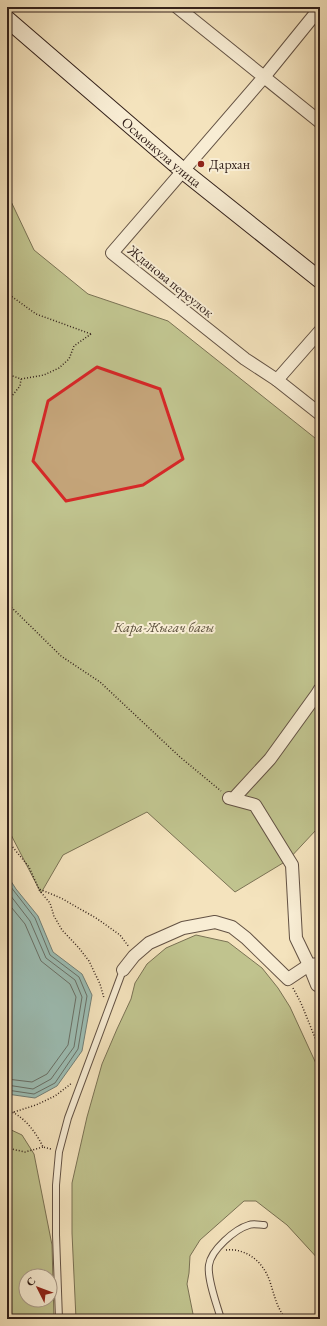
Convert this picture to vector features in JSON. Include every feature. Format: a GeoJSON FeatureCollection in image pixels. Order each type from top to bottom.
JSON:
{"type":"FeatureCollection","features":[{"type":"Feature","properties":{"kind":"street"},"geometry":{"type":"LineString","coordinates":[[177,7],[320,122]]}},
{"type":"Feature","properties":{"kind":"street","name":"Жданова переулок"},"geometry":{"type":"LineString","coordinates":[[277,380],[245,359],[112,253],[182,170],[264,77],[320,8]]}},
{"type":"Feature","properties":{"kind":"street","name":"Осмонкула улица"},"geometry":{"type":"LineString","coordinates":[[7,19],[182,170],[320,280]]}},
{"type":"Feature","properties":{"kind":"street"},"geometry":{"type":"LineString","coordinates":[[320,331],[277,380],[320,414]]}},
{"type":"Feature","properties":{"kind":"street"},"geometry":{"type":"LineString","coordinates":[[317,986],[315,964],[296,938],[296,922],[292,887],[292,865],[255,805],[232,797],[270,759],[320,689]]}},
{"type":"Feature","properties":{"kind":"street"},"geometry":{"type":"LineString","coordinates":[[123,970],[134,956],[149,943],[183,928],[215,922],[232,927],[246,938],[288,979],[315,964]]}},
{"type":"Feature","properties":{"kind":"lane"},"geometry":{"type":"LineString","coordinates":[[60,1319],[56,1236],[56,1185],[59,1152],[68,1118],[123,970]]}},
{"type":"Feature","properties":{"kind":"lane"},"geometry":{"type":"LineString","coordinates":[[221,1319],[210,1276],[209,1264],[212,1257],[222,1243],[234,1232],[250,1224],[264,1225]]}},
{"type":"Feature","properties":{"kind":"path"},"geometry":{"type":"LineString","coordinates":[[7,293],[36,314],[91,334],[74,346],[69,359],[59,368],[44,375],[21,379],[7,374]]}},
{"type":"Feature","properties":{"kind":"path"},"geometry":{"type":"LineString","coordinates":[[7,402],[20,386],[21,379]]}},
{"type":"Feature","properties":{"kind":"path"},"geometry":{"type":"LineString","coordinates":[[7,603],[61,656],[100,682],[175,752],[232,797]]}},
{"type":"Feature","properties":{"kind":"path"},"geometry":{"type":"LineString","coordinates":[[7,840],[29,868],[38,888],[50,904],[54,916],[62,930],[89,961],[100,984],[107,1012]]}},
{"type":"Feature","properties":{"kind":"path"},"geometry":{"type":"LineString","coordinates":[[38,888],[61,898],[96,918],[120,935],[134,956]]}},
{"type":"Feature","properties":{"kind":"path"},"geometry":{"type":"LineString","coordinates":[[288,979],[320,1050]]}},
{"type":"Feature","properties":{"kind":"path"},"geometry":{"type":"LineString","coordinates":[[14,1112],[36,1105],[55,1096],[86,1072]]}},
{"type":"Feature","properties":{"kind":"path"},"geometry":{"type":"LineString","coordinates":[[7,1110],[14,1112],[27,1123],[38,1137],[43,1147]]}},
{"type":"Feature","properties":{"kind":"path"},"geometry":{"type":"LineString","coordinates":[[7,1148],[25,1152],[43,1147],[59,1152]]}},
{"type":"Feature","properties":{"kind":"path"},"geometry":{"type":"LineString","coordinates":[[212,1257],[223,1250],[234,1249],[244,1251],[255,1258],[268,1278],[280,1312],[286,1319]]}},
{"type":"Feature","properties":{"kind":"highlighted area"},"geometry":{"type":"Polygon","coordinates":[[[97,367],[160,389],[183,459],[143,485],[66,501],[33,461],[48,401],[97,367]]]}},
{"type":"Feature","properties":{"kind":"green space","name":"Кара-Жыгач багы"},"geometry":{"type":"Polygon","coordinates":[[[7,193],[34,250],[88,294],[168,321],[320,442],[320,833],[316,830],[288,860],[235,892],[147,812],[63,855],[41,893],[7,827],[7,193]]]}},
{"type":"Feature","properties":{"kind":"green space"},"geometry":{"type":"Polygon","coordinates":[[[196,935],[228,942],[262,968],[278,988],[290,1007],[319,1070],[320,1261],[287,1225],[256,1201],[244,1201],[200,1240],[190,1256],[187,1284],[194,1319],[76,1319],[72,1233],[72,1183],[87,1117],[102,1064],[131,999],[135,983],[147,964],[166,948],[196,935]]]}},
{"type":"Feature","properties":{"kind":"green space"},"geometry":{"type":"Polygon","coordinates":[[[7,1128],[22,1135],[34,1154],[52,1245],[53,1268],[18,1268],[18,1308],[54,1308],[54,1319],[7,1319],[7,1128]]]}},
{"type":"Feature","properties":{"kind":"water"},"geometry":{"type":"Polygon","coordinates":[[[7,875],[16,889],[38,916],[53,952],[82,974],[92,995],[82,1051],[57,1086],[35,1098],[7,1094],[7,875]]]}},
{"type":"Feature","properties":{"kind":"place","name":"Дархан"},"geometry":{"type":"Point","coordinates":[201,164]}}]}
